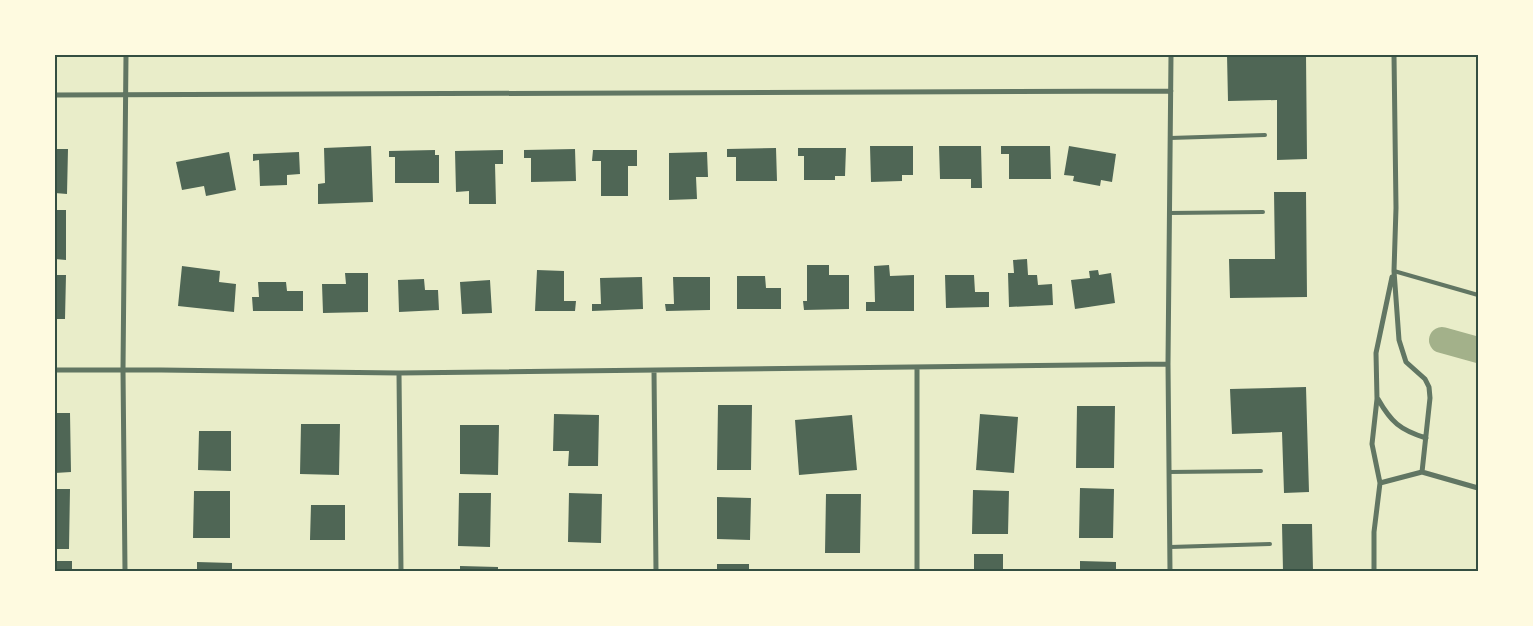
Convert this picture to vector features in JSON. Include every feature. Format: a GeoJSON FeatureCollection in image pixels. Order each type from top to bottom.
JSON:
{"type":"FeatureCollection","features":[{"type":"Feature","properties":{"kind":"street"},"geometry":{"type":"LineString","coordinates":[[125,571],[122,370],[126,55]]}},
{"type":"Feature","properties":{"kind":"street"},"geometry":{"type":"LineString","coordinates":[[1170,571],[1168,364],[1171,55]]}},
{"type":"Feature","properties":{"kind":"street"},"geometry":{"type":"LineString","coordinates":[[1394,55],[1396,208],[1394,271],[1399,340],[1402,352],[1406,362],[1425,379],[1429,387],[1430,398],[1422,472]]}},
{"type":"Feature","properties":{"kind":"street"},"geometry":{"type":"LineString","coordinates":[[55,95],[1171,91]]}},
{"type":"Feature","properties":{"kind":"street"},"geometry":{"type":"LineString","coordinates":[[1374,571],[1374,532],[1380,483],[1372,444],[1377,399],[1376,353],[1394,271]]}},
{"type":"Feature","properties":{"kind":"street"},"geometry":{"type":"LineString","coordinates":[[55,370],[399,374],[1168,364]]}},
{"type":"Feature","properties":{"kind":"street"},"geometry":{"type":"LineString","coordinates":[[917,367],[917,571]]}},
{"type":"Feature","properties":{"kind":"street"},"geometry":{"type":"LineString","coordinates":[[654,371],[656,571]]}},
{"type":"Feature","properties":{"kind":"street"},"geometry":{"type":"LineString","coordinates":[[399,374],[401,571]]}},
{"type":"Feature","properties":{"kind":"street"},"geometry":{"type":"LineString","coordinates":[[1377,399],[1386,414],[1398,426],[1426,438]]}},
{"type":"Feature","properties":{"kind":"street"},"geometry":{"type":"LineString","coordinates":[[1380,483],[1422,472],[1478,488]]}},
{"type":"Feature","properties":{"kind":"lane"},"geometry":{"type":"LineString","coordinates":[[1170,138],[1265,135]]}},
{"type":"Feature","properties":{"kind":"lane"},"geometry":{"type":"LineString","coordinates":[[1170,213],[1263,212]]}},
{"type":"Feature","properties":{"kind":"lane"},"geometry":{"type":"LineString","coordinates":[[1394,271],[1478,295]]}},
{"type":"Feature","properties":{"kind":"lane"},"geometry":{"type":"LineString","coordinates":[[1169,472],[1261,471]]}},
{"type":"Feature","properties":{"kind":"lane"},"geometry":{"type":"LineString","coordinates":[[1170,547],[1270,544]]}},
{"type":"Feature","properties":{"kind":"building"},"geometry":{"type":"Polygon","coordinates":[[[1227,55],[1306,55],[1307,159],[1277,160],[1277,100],[1228,101],[1227,55]]]}},
{"type":"Feature","properties":{"kind":"building"},"geometry":{"type":"Polygon","coordinates":[[[371,146],[373,202],[318,204],[318,184],[325,183],[324,148],[371,146]]]}},
{"type":"Feature","properties":{"kind":"building"},"geometry":{"type":"Polygon","coordinates":[[[870,146],[913,146],[913,175],[902,175],[902,181],[871,182],[870,146]]]}},
{"type":"Feature","properties":{"kind":"building"},"geometry":{"type":"Polygon","coordinates":[[[939,146],[981,146],[982,188],[971,188],[971,179],[940,179],[939,146]]]}},
{"type":"Feature","properties":{"kind":"building"},"geometry":{"type":"Polygon","coordinates":[[[1001,146],[1050,146],[1051,179],[1009,179],[1009,154],[1001,154],[1001,146]]]}},
{"type":"Feature","properties":{"kind":"building"},"geometry":{"type":"Polygon","coordinates":[[[1069,146],[1116,154],[1112,182],[1101,180],[1100,186],[1073,181],[1074,176],[1064,175],[1069,146]]]}},
{"type":"Feature","properties":{"kind":"building"},"geometry":{"type":"Polygon","coordinates":[[[776,148],[777,181],[736,181],[736,157],[727,157],[727,149],[776,148]]]}},
{"type":"Feature","properties":{"kind":"building"},"geometry":{"type":"Polygon","coordinates":[[[798,148],[846,148],[845,176],[835,176],[835,180],[804,180],[804,156],[798,156],[798,148]]]}},
{"type":"Feature","properties":{"kind":"building"},"geometry":{"type":"Polygon","coordinates":[[[55,149],[68,149],[67,194],[55,193],[55,149]]]}},
{"type":"Feature","properties":{"kind":"building"},"geometry":{"type":"Polygon","coordinates":[[[575,149],[576,181],[531,182],[531,158],[524,158],[524,150],[575,149]]]}},
{"type":"Feature","properties":{"kind":"building"},"geometry":{"type":"Polygon","coordinates":[[[435,150],[435,155],[439,155],[439,183],[395,183],[395,157],[389,157],[389,151],[435,150]]]}},
{"type":"Feature","properties":{"kind":"building"},"geometry":{"type":"Polygon","coordinates":[[[503,150],[503,164],[495,164],[496,204],[469,204],[469,191],[456,192],[455,151],[503,150]]]}},
{"type":"Feature","properties":{"kind":"building"},"geometry":{"type":"Polygon","coordinates":[[[593,150],[637,150],[637,166],[628,166],[628,196],[601,196],[601,161],[592,161],[593,150]]]}},
{"type":"Feature","properties":{"kind":"building"},"geometry":{"type":"Polygon","coordinates":[[[229,152],[236,190],[206,196],[204,186],[182,190],[176,162],[229,152]]]}},
{"type":"Feature","properties":{"kind":"building"},"geometry":{"type":"Polygon","coordinates":[[[299,152],[300,174],[287,175],[287,185],[260,186],[259,160],[253,161],[253,154],[299,152]]]}},
{"type":"Feature","properties":{"kind":"building"},"geometry":{"type":"Polygon","coordinates":[[[707,152],[708,177],[696,177],[697,199],[669,200],[669,153],[707,152]]]}},
{"type":"Feature","properties":{"kind":"building"},"geometry":{"type":"Polygon","coordinates":[[[1274,192],[1306,192],[1307,297],[1230,298],[1229,259],[1275,259],[1274,192]]]}},
{"type":"Feature","properties":{"kind":"building"},"geometry":{"type":"Polygon","coordinates":[[[55,210],[66,210],[66,260],[55,259],[55,210]]]}},
{"type":"Feature","properties":{"kind":"building"},"geometry":{"type":"Polygon","coordinates":[[[1027,259],[1028,275],[1037,275],[1038,285],[1052,284],[1053,305],[1009,307],[1008,273],[1014,273],[1013,260],[1027,259]]]}},
{"type":"Feature","properties":{"kind":"building"},"geometry":{"type":"Polygon","coordinates":[[[807,265],[829,265],[829,275],[849,275],[849,309],[804,310],[803,301],[807,301],[807,265]]]}},
{"type":"Feature","properties":{"kind":"building"},"geometry":{"type":"Polygon","coordinates":[[[889,265],[890,276],[914,275],[914,311],[866,311],[866,302],[875,302],[874,266],[889,265]]]}},
{"type":"Feature","properties":{"kind":"building"},"geometry":{"type":"Polygon","coordinates":[[[182,266],[220,271],[219,282],[236,284],[234,312],[178,306],[182,266]]]}},
{"type":"Feature","properties":{"kind":"building"},"geometry":{"type":"Polygon","coordinates":[[[537,270],[564,271],[564,301],[576,301],[575,311],[535,311],[537,270]]]}},
{"type":"Feature","properties":{"kind":"building"},"geometry":{"type":"Polygon","coordinates":[[[1098,270],[1099,275],[1111,273],[1115,303],[1075,309],[1071,280],[1090,278],[1089,271],[1098,270]]]}},
{"type":"Feature","properties":{"kind":"building"},"geometry":{"type":"Polygon","coordinates":[[[345,273],[368,273],[368,312],[323,313],[322,284],[346,284],[345,273]]]}},
{"type":"Feature","properties":{"kind":"building"},"geometry":{"type":"Polygon","coordinates":[[[55,275],[66,275],[65,319],[55,319],[55,275]]]}},
{"type":"Feature","properties":{"kind":"building"},"geometry":{"type":"Polygon","coordinates":[[[945,275],[974,275],[975,292],[989,292],[989,307],[946,308],[945,275]]]}},
{"type":"Feature","properties":{"kind":"building"},"geometry":{"type":"Polygon","coordinates":[[[737,276],[765,276],[766,288],[781,288],[781,309],[737,309],[737,276]]]}},
{"type":"Feature","properties":{"kind":"building"},"geometry":{"type":"Polygon","coordinates":[[[642,277],[643,309],[592,311],[592,304],[601,304],[600,278],[642,277]]]}},
{"type":"Feature","properties":{"kind":"building"},"geometry":{"type":"Polygon","coordinates":[[[673,277],[710,277],[710,310],[666,311],[665,304],[674,304],[673,277]]]}},
{"type":"Feature","properties":{"kind":"building"},"geometry":{"type":"Polygon","coordinates":[[[424,279],[425,290],[438,290],[439,310],[399,312],[398,280],[424,279]]]}},
{"type":"Feature","properties":{"kind":"building"},"geometry":{"type":"Polygon","coordinates":[[[490,280],[492,313],[462,314],[460,282],[490,280]]]}},
{"type":"Feature","properties":{"kind":"building"},"geometry":{"type":"Polygon","coordinates":[[[258,282],[286,282],[287,291],[303,291],[303,311],[253,311],[252,297],[259,297],[258,282]]]}},
{"type":"Feature","properties":{"kind":"building"},"geometry":{"type":"Polygon","coordinates":[[[1306,387],[1309,492],[1284,493],[1282,432],[1232,434],[1230,389],[1306,387]]]}},
{"type":"Feature","properties":{"kind":"building"},"geometry":{"type":"Polygon","coordinates":[[[718,405],[752,405],[751,470],[717,470],[718,405]]]}},
{"type":"Feature","properties":{"kind":"building"},"geometry":{"type":"Polygon","coordinates":[[[1077,406],[1115,406],[1114,468],[1076,468],[1077,406]]]}},
{"type":"Feature","properties":{"kind":"building"},"geometry":{"type":"Polygon","coordinates":[[[55,413],[70,413],[71,472],[55,473],[55,413]]]}},
{"type":"Feature","properties":{"kind":"building"},"geometry":{"type":"Polygon","coordinates":[[[554,414],[599,415],[598,466],[568,466],[569,451],[553,451],[554,414]]]}},
{"type":"Feature","properties":{"kind":"building"},"geometry":{"type":"Polygon","coordinates":[[[980,414],[1018,417],[1014,473],[976,470],[980,414]]]}},
{"type":"Feature","properties":{"kind":"building"},"geometry":{"type":"Polygon","coordinates":[[[852,415],[857,470],[799,475],[795,420],[852,415]]]}},
{"type":"Feature","properties":{"kind":"building"},"geometry":{"type":"Polygon","coordinates":[[[301,424],[340,424],[339,475],[300,474],[301,424]]]}},
{"type":"Feature","properties":{"kind":"building"},"geometry":{"type":"Polygon","coordinates":[[[460,425],[499,425],[498,475],[460,474],[460,425]]]}},
{"type":"Feature","properties":{"kind":"building"},"geometry":{"type":"Polygon","coordinates":[[[199,431],[231,431],[231,471],[198,470],[199,431]]]}},
{"type":"Feature","properties":{"kind":"building"},"geometry":{"type":"Polygon","coordinates":[[[1080,488],[1114,489],[1113,538],[1079,538],[1080,488]]]}},
{"type":"Feature","properties":{"kind":"building"},"geometry":{"type":"Polygon","coordinates":[[[55,489],[70,489],[69,549],[55,549],[55,489]]]}},
{"type":"Feature","properties":{"kind":"building"},"geometry":{"type":"Polygon","coordinates":[[[973,490],[1009,491],[1008,534],[972,534],[973,490]]]}},
{"type":"Feature","properties":{"kind":"building"},"geometry":{"type":"Polygon","coordinates":[[[194,491],[230,491],[230,538],[193,538],[194,491]]]}},
{"type":"Feature","properties":{"kind":"building"},"geometry":{"type":"Polygon","coordinates":[[[459,493],[491,493],[490,547],[458,546],[459,493]]]}},
{"type":"Feature","properties":{"kind":"building"},"geometry":{"type":"Polygon","coordinates":[[[569,493],[602,494],[601,543],[568,542],[569,493]]]}},
{"type":"Feature","properties":{"kind":"building"},"geometry":{"type":"Polygon","coordinates":[[[826,494],[861,494],[860,553],[825,553],[826,494]]]}},
{"type":"Feature","properties":{"kind":"building"},"geometry":{"type":"Polygon","coordinates":[[[717,497],[751,498],[750,540],[717,539],[717,497]]]}},
{"type":"Feature","properties":{"kind":"building"},"geometry":{"type":"Polygon","coordinates":[[[311,505],[345,505],[345,540],[310,540],[311,505]]]}},
{"type":"Feature","properties":{"kind":"building"},"geometry":{"type":"Polygon","coordinates":[[[1282,524],[1312,524],[1313,571],[1283,571],[1282,524]]]}},
{"type":"Feature","properties":{"kind":"building"},"geometry":{"type":"Polygon","coordinates":[[[974,554],[1003,554],[1003,571],[974,571],[974,554]]]}},
{"type":"Feature","properties":{"kind":"building"},"geometry":{"type":"Polygon","coordinates":[[[55,561],[72,561],[72,571],[55,571],[55,561]]]}},
{"type":"Feature","properties":{"kind":"building"},"geometry":{"type":"Polygon","coordinates":[[[1080,561],[1116,562],[1116,571],[1080,571],[1080,561]]]}},
{"type":"Feature","properties":{"kind":"building"},"geometry":{"type":"Polygon","coordinates":[[[197,562],[232,563],[232,571],[197,571],[197,562]]]}},
{"type":"Feature","properties":{"kind":"building"},"geometry":{"type":"Polygon","coordinates":[[[717,564],[749,564],[749,571],[717,571],[717,564]]]}},
{"type":"Feature","properties":{"kind":"building"},"geometry":{"type":"Polygon","coordinates":[[[460,566],[498,567],[498,571],[460,571],[460,566]]]}},
{"type":"Feature","properties":{"kind":"waterway"},"geometry":{"type":"LineString","coordinates":[[1442,340],[1478,350]]}}]}
